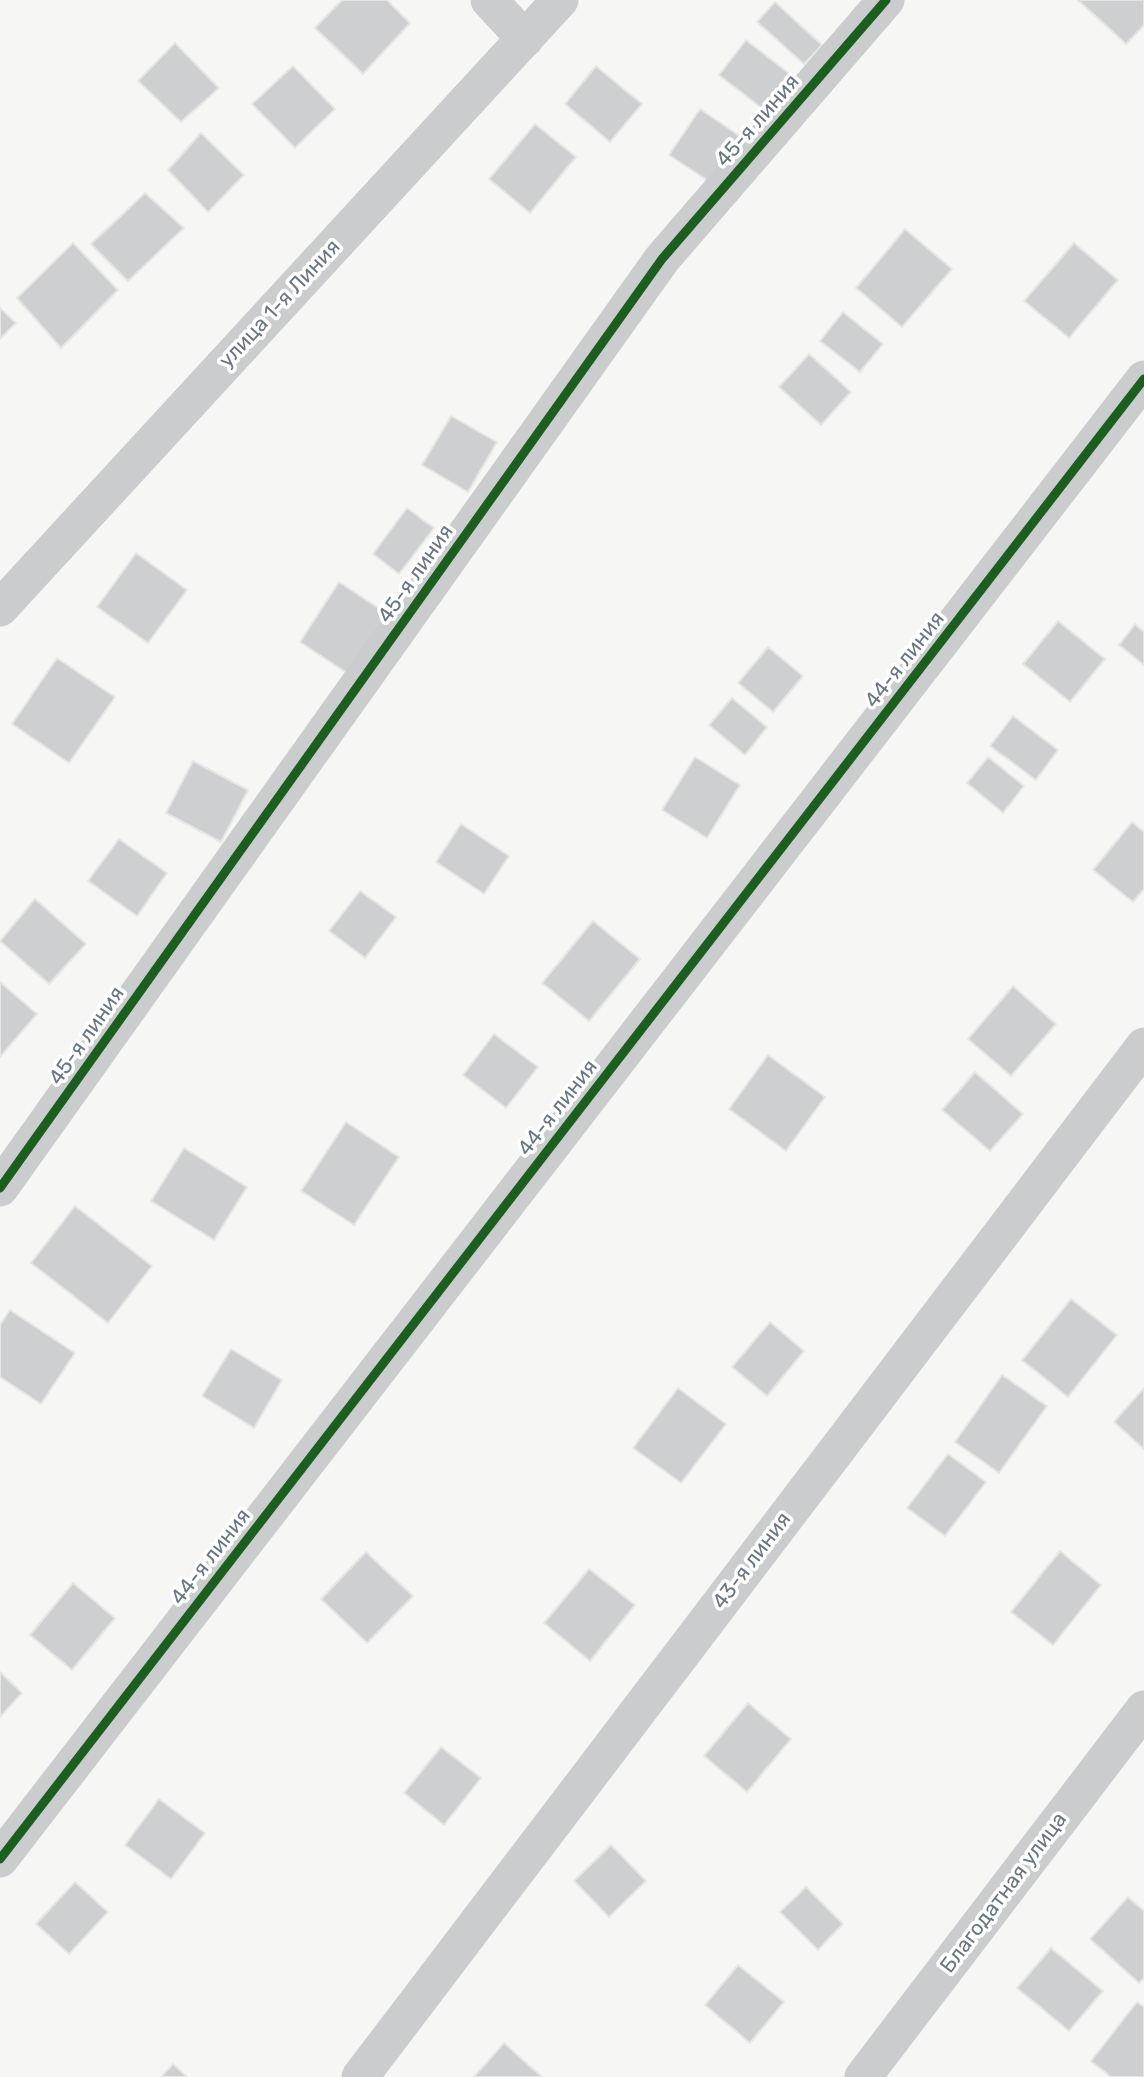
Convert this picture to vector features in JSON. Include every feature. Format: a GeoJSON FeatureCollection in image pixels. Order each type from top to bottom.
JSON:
{"type":"FeatureCollection","features":[{"type":"Feature","properties":{"kind":"street"},"geometry":{"type":"LineString","coordinates":[[489,0],[525,39]]}},
{"type":"Feature","properties":{"kind":"street","name":"улица 1-я Линия"},"geometry":{"type":"LineString","coordinates":[[0,608],[561,0]]}},
{"type":"Feature","properties":{"kind":"street","name":"45-я линия"},"geometry":{"type":"LineString","coordinates":[[0,1188],[662,259],[886,0]]}},
{"type":"Feature","properties":{"kind":"street","name":"44-я линия"},"geometry":{"type":"LineString","coordinates":[[0,1860],[1144,379]]}},
{"type":"Feature","properties":{"kind":"street","name":"43-я линия"},"geometry":{"type":"LineString","coordinates":[[360,2077],[1144,1046]]}},
{"type":"Feature","properties":{"kind":"street","name":"Благодатная улица"},"geometry":{"type":"LineString","coordinates":[[863,2077],[1144,1709]]}},
{"type":"Feature","properties":{"kind":"building"},"geometry":{"type":"Polygon","coordinates":[[[342,0],[387,0],[410,23],[363,74],[315,28],[342,0]]]}},
{"type":"Feature","properties":{"kind":"building"},"geometry":{"type":"Polygon","coordinates":[[[1078,0],[1144,0],[1144,25],[1126,44],[1078,0]]]}},
{"type":"Feature","properties":{"kind":"building"},"geometry":{"type":"Polygon","coordinates":[[[775,2],[822,45],[804,64],[757,22],[775,2]]]}},
{"type":"Feature","properties":{"kind":"building"},"geometry":{"type":"Polygon","coordinates":[[[746,40],[790,74],[763,109],[719,75],[746,40]]]}},
{"type":"Feature","properties":{"kind":"building"},"geometry":{"type":"Polygon","coordinates":[[[175,43],[219,88],[181,122],[138,81],[175,43]]]}},
{"type":"Feature","properties":{"kind":"building"},"geometry":{"type":"Polygon","coordinates":[[[293,66],[335,109],[295,148],[252,104],[293,66]]]}},
{"type":"Feature","properties":{"kind":"building"},"geometry":{"type":"Polygon","coordinates":[[[596,66],[642,104],[610,142],[565,104],[596,66]]]}},
{"type":"Feature","properties":{"kind":"building"},"geometry":{"type":"Polygon","coordinates":[[[700,109],[750,143],[719,188],[669,155],[700,109]]]}},
{"type":"Feature","properties":{"kind":"building"},"geometry":{"type":"Polygon","coordinates":[[[535,124],[576,157],[530,213],[489,179],[535,124]]]}},
{"type":"Feature","properties":{"kind":"building"},"geometry":{"type":"Polygon","coordinates":[[[201,133],[244,175],[208,212],[168,170],[201,133]]]}},
{"type":"Feature","properties":{"kind":"building"},"geometry":{"type":"Polygon","coordinates":[[[145,193],[184,228],[128,281],[91,244],[145,193]]]}},
{"type":"Feature","properties":{"kind":"building"},"geometry":{"type":"Polygon","coordinates":[[[905,229],[952,269],[902,327],[856,288],[905,229]]]}},
{"type":"Feature","properties":{"kind":"building"},"geometry":{"type":"Polygon","coordinates":[[[73,243],[118,290],[61,348],[17,298],[73,243]]]}},
{"type":"Feature","properties":{"kind":"building"},"geometry":{"type":"Polygon","coordinates":[[[1074,243],[1118,280],[1069,338],[1024,301],[1074,243]]]}},
{"type":"Feature","properties":{"kind":"building"},"geometry":{"type":"Polygon","coordinates":[[[0,308],[16,323],[0,339],[0,308]]]}},
{"type":"Feature","properties":{"kind":"building"},"geometry":{"type":"Polygon","coordinates":[[[843,312],[883,344],[860,372],[820,341],[843,312]]]}},
{"type":"Feature","properties":{"kind":"building"},"geometry":{"type":"Polygon","coordinates":[[[809,354],[851,392],[821,425],[779,387],[809,354]]]}},
{"type":"Feature","properties":{"kind":"building"},"geometry":{"type":"Polygon","coordinates":[[[451,416],[497,442],[468,492],[422,465],[451,416]]]}},
{"type":"Feature","properties":{"kind":"building"},"geometry":{"type":"Polygon","coordinates":[[[407,508],[434,528],[399,574],[373,554],[407,508]]]}},
{"type":"Feature","properties":{"kind":"building"},"geometry":{"type":"Polygon","coordinates":[[[136,553],[187,590],[148,643],[97,607],[136,553]]]}},
{"type":"Feature","properties":{"kind":"building"},"geometry":{"type":"Polygon","coordinates":[[[339,582],[395,619],[356,679],[300,642],[339,582]]]}},
{"type":"Feature","properties":{"kind":"building"},"geometry":{"type":"Polygon","coordinates":[[[1058,621],[1105,659],[1070,702],[1023,664],[1058,621]]]}},
{"type":"Feature","properties":{"kind":"building"},"geometry":{"type":"Polygon","coordinates":[[[1135,624],[1144,632],[1144,665],[1119,645],[1135,624]]]}},
{"type":"Feature","properties":{"kind":"building"},"geometry":{"type":"Polygon","coordinates":[[[768,647],[803,676],[773,712],[738,683],[768,647]]]}},
{"type":"Feature","properties":{"kind":"building"},"geometry":{"type":"Polygon","coordinates":[[[57,658],[115,697],[69,763],[12,724],[57,658]]]}},
{"type":"Feature","properties":{"kind":"building"},"geometry":{"type":"Polygon","coordinates":[[[732,698],[767,727],[745,755],[709,725],[732,698]]]}},
{"type":"Feature","properties":{"kind":"building"},"geometry":{"type":"Polygon","coordinates":[[[1013,716],[1058,750],[1036,780],[990,746],[1013,716]]]}},
{"type":"Feature","properties":{"kind":"building"},"geometry":{"type":"Polygon","coordinates":[[[695,757],[740,785],[707,838],[662,810],[695,757]]]}},
{"type":"Feature","properties":{"kind":"building"},"geometry":{"type":"Polygon","coordinates":[[[988,757],[1024,786],[1003,813],[967,783],[988,757]]]}},
{"type":"Feature","properties":{"kind":"building"},"geometry":{"type":"Polygon","coordinates":[[[193,761],[248,790],[221,842],[166,813],[193,761]]]}},
{"type":"Feature","properties":{"kind":"building"},"geometry":{"type":"Polygon","coordinates":[[[1132,822],[1144,832],[1144,889],[1133,902],[1093,870],[1132,822]]]}},
{"type":"Feature","properties":{"kind":"building"},"geometry":{"type":"Polygon","coordinates":[[[461,824],[509,856],[484,894],[436,862],[461,824]]]}},
{"type":"Feature","properties":{"kind":"building"},"geometry":{"type":"Polygon","coordinates":[[[119,839],[167,873],[137,916],[88,881],[119,839]]]}},
{"type":"Feature","properties":{"kind":"building"},"geometry":{"type":"Polygon","coordinates":[[[360,891],[396,917],[365,958],[329,931],[360,891]]]}},
{"type":"Feature","properties":{"kind":"building"},"geometry":{"type":"Polygon","coordinates":[[[35,899],[86,944],[49,984],[0,941],[35,899]]]}},
{"type":"Feature","properties":{"kind":"building"},"geometry":{"type":"Polygon","coordinates":[[[593,921],[640,959],[589,1021],[542,983],[593,921]]]}},
{"type":"Feature","properties":{"kind":"building"},"geometry":{"type":"Polygon","coordinates":[[[0,982],[37,1014],[0,1057],[0,982]]]}},
{"type":"Feature","properties":{"kind":"building"},"geometry":{"type":"Polygon","coordinates":[[[1013,986],[1056,1024],[1011,1076],[968,1039],[1013,986]]]}},
{"type":"Feature","properties":{"kind":"building"},"geometry":{"type":"Polygon","coordinates":[[[494,1034],[538,1067],[506,1108],[463,1075],[494,1034]]]}},
{"type":"Feature","properties":{"kind":"building"},"geometry":{"type":"Polygon","coordinates":[[[768,1055],[825,1097],[786,1151],[729,1109],[768,1055]]]}},
{"type":"Feature","properties":{"kind":"building"},"geometry":{"type":"Polygon","coordinates":[[[975,1072],[1023,1114],[990,1151],[942,1110],[975,1072]]]}},
{"type":"Feature","properties":{"kind":"building"},"geometry":{"type":"Polygon","coordinates":[[[346,1122],[399,1157],[354,1225],[301,1191],[346,1122]]]}},
{"type":"Feature","properties":{"kind":"building"},"geometry":{"type":"Polygon","coordinates":[[[184,1148],[247,1187],[214,1240],[151,1201],[184,1148]]]}},
{"type":"Feature","properties":{"kind":"building"},"geometry":{"type":"Polygon","coordinates":[[[75,1206],[152,1266],[108,1323],[31,1263],[75,1206]]]}},
{"type":"Feature","properties":{"kind":"building"},"geometry":{"type":"Polygon","coordinates":[[[1071,1299],[1117,1335],[1068,1397],[1022,1360],[1071,1299]]]}},
{"type":"Feature","properties":{"kind":"building"},"geometry":{"type":"Polygon","coordinates":[[[10,1310],[75,1353],[41,1404],[0,1377],[0,1325],[10,1310]]]}},
{"type":"Feature","properties":{"kind":"building"},"geometry":{"type":"Polygon","coordinates":[[[770,1322],[804,1351],[767,1396],[732,1367],[770,1322]]]}},
{"type":"Feature","properties":{"kind":"building"},"geometry":{"type":"Polygon","coordinates":[[[231,1349],[282,1380],[254,1428],[202,1396],[231,1349]]]}},
{"type":"Feature","properties":{"kind":"building"},"geometry":{"type":"Polygon","coordinates":[[[1002,1375],[1047,1406],[999,1473],[955,1442],[1002,1375]]]}},
{"type":"Feature","properties":{"kind":"building"},"geometry":{"type":"Polygon","coordinates":[[[678,1388],[726,1424],[681,1483],[633,1448],[678,1388]]]}},
{"type":"Feature","properties":{"kind":"building"},"geometry":{"type":"Polygon","coordinates":[[[1144,1388],[1144,1449],[1114,1422],[1144,1388]]]}},
{"type":"Feature","properties":{"kind":"building"},"geometry":{"type":"Polygon","coordinates":[[[948,1454],[986,1482],[945,1536],[907,1508],[948,1454]]]}},
{"type":"Feature","properties":{"kind":"building"},"geometry":{"type":"Polygon","coordinates":[[[1060,1551],[1101,1585],[1053,1645],[1011,1612],[1060,1551]]]}},
{"type":"Feature","properties":{"kind":"building"},"geometry":{"type":"Polygon","coordinates":[[[366,1552],[413,1596],[367,1643],[321,1599],[366,1552]]]}},
{"type":"Feature","properties":{"kind":"building"},"geometry":{"type":"Polygon","coordinates":[[[589,1569],[635,1605],[590,1661],[544,1623],[589,1569]]]}},
{"type":"Feature","properties":{"kind":"building"},"geometry":{"type":"Polygon","coordinates":[[[73,1583],[115,1618],[72,1670],[30,1635],[73,1583]]]}},
{"type":"Feature","properties":{"kind":"building"},"geometry":{"type":"Polygon","coordinates":[[[0,1672],[22,1693],[0,1717],[0,1672]]]}},
{"type":"Feature","properties":{"kind":"building"},"geometry":{"type":"Polygon","coordinates":[[[748,1703],[791,1739],[747,1792],[704,1756],[748,1703]]]}},
{"type":"Feature","properties":{"kind":"building"},"geometry":{"type":"Polygon","coordinates":[[[441,1747],[481,1778],[444,1825],[404,1793],[441,1747]]]}},
{"type":"Feature","properties":{"kind":"building"},"geometry":{"type":"Polygon","coordinates":[[[159,1799],[205,1833],[171,1879],[125,1845],[159,1799]]]}},
{"type":"Feature","properties":{"kind":"building"},"geometry":{"type":"Polygon","coordinates":[[[611,1845],[646,1881],[609,1917],[574,1881],[611,1845]]]}},
{"type":"Feature","properties":{"kind":"building"},"geometry":{"type":"Polygon","coordinates":[[[75,1882],[108,1912],[69,1954],[36,1924],[75,1882]]]}},
{"type":"Feature","properties":{"kind":"building"},"geometry":{"type":"Polygon","coordinates":[[[806,1887],[843,1924],[818,1950],[780,1912],[806,1887]]]}},
{"type":"Feature","properties":{"kind":"building"},"geometry":{"type":"Polygon","coordinates":[[[1128,1897],[1144,1911],[1144,1978],[1139,1983],[1090,1939],[1128,1897]]]}},
{"type":"Feature","properties":{"kind":"building"},"geometry":{"type":"Polygon","coordinates":[[[1051,1948],[1103,1991],[1069,2031],[1017,1988],[1051,1948]]]}},
{"type":"Feature","properties":{"kind":"building"},"geometry":{"type":"Polygon","coordinates":[[[738,1965],[784,2002],[750,2043],[705,2005],[738,1965]]]}},
{"type":"Feature","properties":{"kind":"building"},"geometry":{"type":"Polygon","coordinates":[[[1137,2002],[1144,2007],[1144,2077],[1111,2077],[1091,2061],[1137,2002]]]}},
{"type":"Feature","properties":{"kind":"building"},"geometry":{"type":"Polygon","coordinates":[[[504,2043],[542,2077],[474,2077],[504,2043]]]}},
{"type":"Feature","properties":{"kind":"building"},"geometry":{"type":"Polygon","coordinates":[[[173,2064],[187,2077],[161,2077],[173,2064]]]}},
{"type":"Feature","properties":{"kind":"cycle path"},"geometry":{"type":"LineString","coordinates":[[0,1188],[662,259],[886,0]]}},
{"type":"Feature","properties":{"kind":"cycle path"},"geometry":{"type":"LineString","coordinates":[[0,1859],[1144,379]]}}]}
